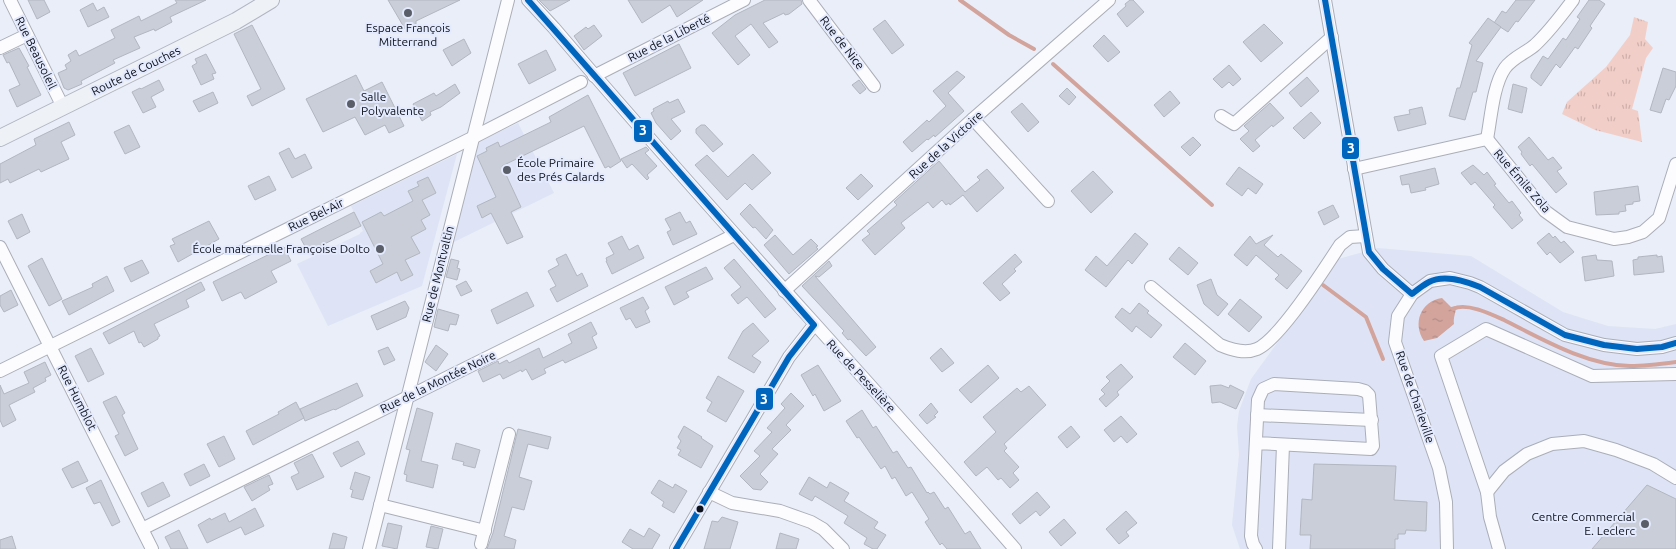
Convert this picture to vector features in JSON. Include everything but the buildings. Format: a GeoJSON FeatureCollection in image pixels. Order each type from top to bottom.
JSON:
{"type":"FeatureCollection","features":[{"type":"Feature","properties":{"kind":"main road","name":"Route de Couches"},"geometry":{"type":"LineString","coordinates":[[0,138],[236,21],[271,0]]}},
{"type":"Feature","properties":{"kind":"street","name":"Rue Beausoleil"},"geometry":{"type":"LineString","coordinates":[[10,0],[63,107]]}},
{"type":"Feature","properties":{"kind":"street","name":"Rue de Montvaltin"},"geometry":{"type":"LineString","coordinates":[[369,549],[508,0]]}},
{"type":"Feature","properties":{"kind":"street","name":"Rue de Pesselière"},"geometry":{"type":"LineString","coordinates":[[528,0],[734,235],[924,444],[1015,549]]}},
{"type":"Feature","properties":{"kind":"street","name":"Rue de la Liberté"},"geometry":{"type":"LineString","coordinates":[[594,76],[744,0]]}},
{"type":"Feature","properties":{"kind":"street","name":"Rue de Nice"},"geometry":{"type":"LineString","coordinates":[[809,0],[874,86]]}},
{"type":"Feature","properties":{"kind":"street","name":"Rue de la Victoire"},"geometry":{"type":"LineString","coordinates":[[784,291],[973,119],[1109,0]]}},
{"type":"Feature","properties":{"kind":"street"},"geometry":{"type":"LineString","coordinates":[[1325,0],[1369,252],[1384,269],[1412,294],[1430,281],[1450,278],[1470,283],[1565,335],[1604,344],[1637,348],[1662,347],[1676,344]]}},
{"type":"Feature","properties":{"kind":"street"},"geometry":{"type":"LineString","coordinates":[[1487,139],[1497,85],[1504,69],[1511,60],[1534,46],[1556,24],[1572,0]]}},
{"type":"Feature","properties":{"kind":"street"},"geometry":{"type":"LineString","coordinates":[[0,48],[27,35]]}},
{"type":"Feature","properties":{"kind":"street"},"geometry":{"type":"LineString","coordinates":[[1221,116],[1234,124],[1332,37]]}},
{"type":"Feature","properties":{"kind":"street","name":"Rue Bel-Air"},"geometry":{"type":"LineString","coordinates":[[0,371],[472,138],[581,82]]}},
{"type":"Feature","properties":{"kind":"street"},"geometry":{"type":"LineString","coordinates":[[973,119],[1048,201]]}},
{"type":"Feature","properties":{"kind":"street","name":"Rue Émile Zola"},"geometry":{"type":"LineString","coordinates":[[1354,169],[1487,139],[1545,211],[1567,227],[1614,239],[1643,232],[1659,218],[1676,164]]}},
{"type":"Feature","properties":{"kind":"street","name":"Rue de la Montée Noire"},"geometry":{"type":"LineString","coordinates":[[142,528],[734,235]]}},
{"type":"Feature","properties":{"kind":"street"},"geometry":{"type":"LineString","coordinates":[[1151,287],[1220,345],[1230,350],[1255,350],[1265,345],[1280,329],[1340,244],[1350,237],[1366,236]]}},
{"type":"Feature","properties":{"kind":"street","name":"Rue Humblot"},"geometry":{"type":"LineString","coordinates":[[0,247],[152,549]]}},
{"type":"Feature","properties":{"kind":"street","name":"Rue de Charleville"},"geometry":{"type":"LineString","coordinates":[[1412,294],[1398,316],[1396,342],[1439,468],[1446,502],[1447,549]]}},
{"type":"Feature","properties":{"kind":"street"},"geometry":{"type":"LineString","coordinates":[[676,549],[788,356],[814,325]]}},
{"type":"Feature","properties":{"kind":"street"},"geometry":{"type":"LineString","coordinates":[[1499,549],[1490,517],[1487,492],[1441,356],[1486,329],[1592,376],[1676,374]]}},
{"type":"Feature","properties":{"kind":"street"},"geometry":{"type":"LineString","coordinates":[[1256,443],[1371,449],[1374,446],[1371,400],[1365,391],[1358,389],[1274,384],[1263,389],[1258,400],[1251,536],[1256,549]]}},
{"type":"Feature","properties":{"kind":"street"},"geometry":{"type":"LineString","coordinates":[[1257,414],[1372,420]]}},
{"type":"Feature","properties":{"kind":"street"},"geometry":{"type":"LineString","coordinates":[[481,544],[509,434]]}},
{"type":"Feature","properties":{"kind":"street"},"geometry":{"type":"LineString","coordinates":[[1487,492],[1504,471],[1527,454],[1552,444],[1584,442],[1616,450],[1653,464],[1676,478]]}},
{"type":"Feature","properties":{"kind":"street"},"geometry":{"type":"LineString","coordinates":[[1279,549],[1283,444]]}},
{"type":"Feature","properties":{"kind":"street"},"geometry":{"type":"LineString","coordinates":[[709,492],[732,503],[780,511],[795,516],[823,529],[837,547]]}},
{"type":"Feature","properties":{"kind":"street"},"geometry":{"type":"LineString","coordinates":[[380,505],[485,531]]}},
{"type":"Feature","properties":{"kind":"shaded area","name":"École Primaire des Prés Calards"},"geometry":{"type":"Polygon","coordinates":[[[518,123],[554,193],[452,243],[478,142],[518,123]]]}},
{"type":"Feature","properties":{"kind":"shaded area","name":"École maternelle Françoise Dolto"},"geometry":{"type":"Polygon","coordinates":[[[457,154],[422,286],[328,326],[297,264],[363,231],[351,206],[457,154]]]}},
{"type":"Feature","properties":{"kind":"shaded area"},"geometry":{"type":"Polygon","coordinates":[[[1378,248],[1471,256],[1563,312],[1608,326],[1655,329],[1676,324],[1676,549],[1240,549],[1232,525],[1239,454],[1237,426],[1239,411],[1251,379],[1338,259],[1378,248]]]}},
{"type":"Feature","properties":{"kind":"green space"},"geometry":{"type":"Polygon","coordinates":[[[1634,17],[1648,22],[1645,39],[1653,48],[1646,58],[1632,109],[1638,111],[1642,142],[1595,130],[1562,114],[1567,102],[1606,67],[1630,35],[1634,17]]]}},
{"type":"Feature","properties":{"kind":"water"},"geometry":{"type":"Polygon","coordinates":[[[1442,298],[1451,307],[1456,306],[1454,324],[1437,338],[1424,341],[1419,327],[1421,314],[1429,303],[1442,298]]]}},
{"type":"Feature","properties":{"kind":"waterway"},"geometry":{"type":"LineString","coordinates":[[960,0],[1009,35],[1034,49]]}},
{"type":"Feature","properties":{"kind":"waterway"},"geometry":{"type":"LineString","coordinates":[[1053,64],[1212,205]]}},
{"type":"Feature","properties":{"kind":"waterway"},"geometry":{"type":"LineString","coordinates":[[1323,285],[1366,317],[1383,359]]}},
{"type":"Feature","properties":{"kind":"waterway"},"geometry":{"type":"LineString","coordinates":[[1453,309],[1465,307],[1486,312],[1549,343],[1597,361],[1630,366],[1676,362]]}},
{"type":"Feature","properties":{"kind":"transit line","name":"3"},"geometry":{"type":"LineString","coordinates":[[528,0],[814,325],[789,357],[676,549]]}},
{"type":"Feature","properties":{"kind":"transit line","name":"3"},"geometry":{"type":"LineString","coordinates":[[1325,0],[1369,252],[1383,269],[1412,294],[1429,282],[1448,278],[1480,287],[1565,335],[1604,345],[1637,349],[1662,347],[1676,343]]}},
{"type":"Feature","properties":{"kind":"place","name":"Espace François Mitterrand"},"geometry":{"type":"Point","coordinates":[408,13]}},
{"type":"Feature","properties":{"kind":"place","name":"Salle Polyvalente"},"geometry":{"type":"Point","coordinates":[351,104]}},
{"type":"Feature","properties":{"kind":"place","name":"École Primaire des Prés Calards"},"geometry":{"type":"Point","coordinates":[507,170]}},
{"type":"Feature","properties":{"kind":"place","name":"École maternelle Françoise Dolto"},"geometry":{"type":"Point","coordinates":[380,249]}},
{"type":"Feature","properties":{"kind":"place","name":"Centre Commercial E. Leclerc"},"geometry":{"type":"Point","coordinates":[1645,524]}}]}
